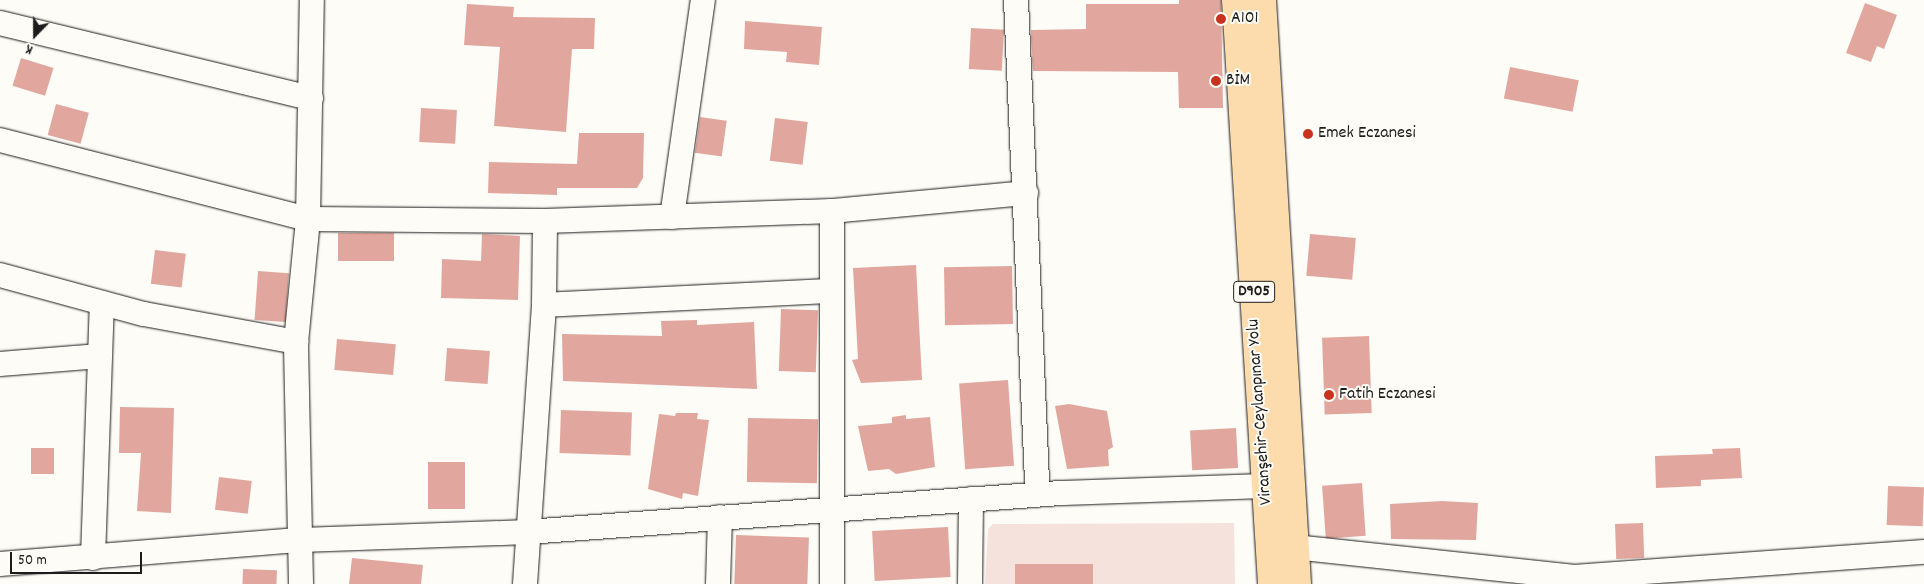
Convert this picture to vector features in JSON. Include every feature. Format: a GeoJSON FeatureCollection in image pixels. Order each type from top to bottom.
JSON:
{"type":"FeatureCollection","features":[{"type":"Feature","properties":{"kind":"main road","name":"Viranşehir-Ceylanpınar Yolu"},"geometry":{"type":"LineString","coordinates":[[1236,0],[1272,584]]}},
{"type":"Feature","properties":{"kind":"main road","name":"Viranşehir-Ceylanpınar Yolu"},"geometry":{"type":"LineString","coordinates":[[1262,0],[1296,584]]}},
{"type":"Feature","properties":{"kind":"street"},"geometry":{"type":"LineString","coordinates":[[301,584],[296,342],[308,219],[312,0]]}},
{"type":"Feature","properties":{"kind":"street"},"geometry":{"type":"LineString","coordinates":[[672,217],[703,0]]}},
{"type":"Feature","properties":{"kind":"street"},"geometry":{"type":"LineString","coordinates":[[1016,0],[1038,494]]}},
{"type":"Feature","properties":{"kind":"street"},"geometry":{"type":"LineString","coordinates":[[0,22],[311,98]]}},
{"type":"Feature","properties":{"kind":"street"},"geometry":{"type":"LineString","coordinates":[[0,140],[308,219],[545,221],[832,211],[1026,192]]}},
{"type":"Feature","properties":{"kind":"street"},"geometry":{"type":"LineString","coordinates":[[832,211],[832,584]]}},
{"type":"Feature","properties":{"kind":"street"},"geometry":{"type":"LineString","coordinates":[[525,584],[526,532],[544,305],[545,221]]}},
{"type":"Feature","properties":{"kind":"street"},"geometry":{"type":"LineString","coordinates":[[0,275],[102,303],[296,342]]}},
{"type":"Feature","properties":{"kind":"street"},"geometry":{"type":"LineString","coordinates":[[544,305],[832,291]]}},
{"type":"Feature","properties":{"kind":"street"},"geometry":{"type":"LineString","coordinates":[[93,558],[102,303]]}},
{"type":"Feature","properties":{"kind":"street"},"geometry":{"type":"LineString","coordinates":[[0,364],[100,356]]}},
{"type":"Feature","properties":{"kind":"street"},"geometry":{"type":"LineString","coordinates":[[0,564],[301,540],[526,532],[1038,494],[1266,486]]}},
{"type":"Feature","properties":{"kind":"street"},"geometry":{"type":"LineString","coordinates":[[970,584],[971,499]]}},
{"type":"Feature","properties":{"kind":"street"},"geometry":{"type":"LineString","coordinates":[[718,584],[720,517]]}},
{"type":"Feature","properties":{"kind":"street"},"geometry":{"type":"LineString","coordinates":[[1294,547],[1574,577],[1622,579],[1924,552]]}},
{"type":"Feature","properties":{"kind":"shaded area"},"geometry":{"type":"Polygon","coordinates":[[[1234,523],[1235,584],[985,584],[988,529],[993,524],[1234,523]]]}},
{"type":"Feature","properties":{"kind":"building"},"geometry":{"type":"Polygon","coordinates":[[[1179,0],[1221,0],[1223,108],[1179,108],[1178,72],[1033,71],[1031,30],[1086,29],[1086,4],[1179,4],[1179,0]]]}},
{"type":"Feature","properties":{"kind":"building"},"geometry":{"type":"Polygon","coordinates":[[[1865,3],[1897,15],[1884,49],[1877,46],[1871,62],[1846,53],[1865,3]]]}},
{"type":"Feature","properties":{"kind":"building"},"geometry":{"type":"Polygon","coordinates":[[[467,4],[514,7],[513,17],[595,18],[594,49],[572,49],[566,132],[494,126],[500,47],[464,45],[467,4]]]}},
{"type":"Feature","properties":{"kind":"building"},"geometry":{"type":"Polygon","coordinates":[[[745,21],[822,27],[819,65],[786,62],[787,52],[744,49],[745,21]]]}},
{"type":"Feature","properties":{"kind":"building"},"geometry":{"type":"Polygon","coordinates":[[[971,28],[1004,30],[1002,71],[969,69],[971,28]]]}},
{"type":"Feature","properties":{"kind":"building"},"geometry":{"type":"Polygon","coordinates":[[[21,58],[54,68],[45,96],[13,86],[21,58]]]}},
{"type":"Feature","properties":{"kind":"building"},"geometry":{"type":"Polygon","coordinates":[[[1510,67],[1579,80],[1573,112],[1504,98],[1510,67]]]}},
{"type":"Feature","properties":{"kind":"building"},"geometry":{"type":"Polygon","coordinates":[[[56,104],[89,113],[81,144],[48,135],[56,104]]]}},
{"type":"Feature","properties":{"kind":"building"},"geometry":{"type":"Polygon","coordinates":[[[421,108],[457,110],[455,144],[419,142],[421,108]]]}},
{"type":"Feature","properties":{"kind":"building"},"geometry":{"type":"Polygon","coordinates":[[[700,117],[727,121],[722,156],[695,153],[700,117]]]}},
{"type":"Feature","properties":{"kind":"building"},"geometry":{"type":"Polygon","coordinates":[[[775,118],[808,122],[803,165],[770,161],[775,118]]]}},
{"type":"Feature","properties":{"kind":"building"},"geometry":{"type":"Polygon","coordinates":[[[579,133],[644,133],[643,178],[637,188],[557,188],[557,195],[488,193],[489,162],[577,164],[579,133]]]}},
{"type":"Feature","properties":{"kind":"building"},"geometry":{"type":"Polygon","coordinates":[[[338,233],[394,233],[394,261],[338,261],[338,233]]]}},
{"type":"Feature","properties":{"kind":"building"},"geometry":{"type":"Polygon","coordinates":[[[482,234],[520,236],[518,300],[441,298],[442,259],[481,261],[482,234]]]}},
{"type":"Feature","properties":{"kind":"building"},"geometry":{"type":"Polygon","coordinates":[[[1310,234],[1356,238],[1352,280],[1306,276],[1310,234]]]}},
{"type":"Feature","properties":{"kind":"building"},"geometry":{"type":"Polygon","coordinates":[[[155,250],[186,254],[182,288],[151,284],[155,250]]]}},
{"type":"Feature","properties":{"kind":"building"},"geometry":{"type":"Polygon","coordinates":[[[916,265],[922,380],[861,383],[852,360],[858,359],[853,268],[916,265]]]}},
{"type":"Feature","properties":{"kind":"building"},"geometry":{"type":"Polygon","coordinates":[[[1012,266],[1013,324],[945,325],[944,267],[1012,266]]]}},
{"type":"Feature","properties":{"kind":"building"},"geometry":{"type":"Polygon","coordinates":[[[258,271],[289,273],[286,322],[255,320],[258,271]]]}},
{"type":"Feature","properties":{"kind":"building"},"geometry":{"type":"Polygon","coordinates":[[[781,309],[818,310],[816,372],[779,371],[781,309]]]}},
{"type":"Feature","properties":{"kind":"building"},"geometry":{"type":"Polygon","coordinates":[[[697,320],[697,325],[754,322],[757,389],[563,381],[562,334],[662,336],[661,321],[697,320]]]}},
{"type":"Feature","properties":{"kind":"building"},"geometry":{"type":"Polygon","coordinates":[[[1369,336],[1372,413],[1325,415],[1322,338],[1369,336]]]}},
{"type":"Feature","properties":{"kind":"building"},"geometry":{"type":"Polygon","coordinates":[[[337,339],[396,344],[393,375],[334,370],[337,339]]]}},
{"type":"Feature","properties":{"kind":"building"},"geometry":{"type":"Polygon","coordinates":[[[447,348],[490,351],[488,384],[445,381],[447,348]]]}},
{"type":"Feature","properties":{"kind":"building"},"geometry":{"type":"Polygon","coordinates":[[[1008,380],[1014,466],[965,469],[959,383],[1008,380]]]}},
{"type":"Feature","properties":{"kind":"building"},"geometry":{"type":"Polygon","coordinates":[[[1069,404],[1107,411],[1113,447],[1108,450],[1109,466],[1067,469],[1055,406],[1069,404]]]}},
{"type":"Feature","properties":{"kind":"building"},"geometry":{"type":"Polygon","coordinates":[[[120,407],[174,408],[171,513],[137,511],[141,453],[119,453],[120,407]]]}},
{"type":"Feature","properties":{"kind":"building"},"geometry":{"type":"Polygon","coordinates":[[[561,410],[632,412],[630,455],[559,453],[561,410]]]}},
{"type":"Feature","properties":{"kind":"building"},"geometry":{"type":"Polygon","coordinates":[[[676,413],[698,413],[697,419],[709,420],[698,496],[683,493],[682,499],[648,489],[659,414],[675,416],[676,413]]]}},
{"type":"Feature","properties":{"kind":"building"},"geometry":{"type":"Polygon","coordinates":[[[906,415],[906,419],[930,417],[935,467],[896,474],[889,469],[868,471],[858,426],[892,423],[892,417],[906,415]]]}},
{"type":"Feature","properties":{"kind":"building"},"geometry":{"type":"Polygon","coordinates":[[[748,418],[818,419],[817,483],[747,482],[748,418]]]}},
{"type":"Feature","properties":{"kind":"building"},"geometry":{"type":"Polygon","coordinates":[[[1236,428],[1238,468],[1192,470],[1190,430],[1236,428]]]}},
{"type":"Feature","properties":{"kind":"building"},"geometry":{"type":"Polygon","coordinates":[[[31,448],[54,448],[54,474],[31,474],[31,448]]]}},
{"type":"Feature","properties":{"kind":"building"},"geometry":{"type":"Polygon","coordinates":[[[1740,448],[1742,478],[1701,480],[1701,486],[1656,488],[1655,456],[1713,454],[1712,449],[1740,448]]]}},
{"type":"Feature","properties":{"kind":"building"},"geometry":{"type":"Polygon","coordinates":[[[428,462],[465,462],[465,509],[428,509],[428,462]]]}},
{"type":"Feature","properties":{"kind":"building"},"geometry":{"type":"Polygon","coordinates":[[[219,477],[252,481],[248,514],[215,510],[219,477]]]}},
{"type":"Feature","properties":{"kind":"building"},"geometry":{"type":"Polygon","coordinates":[[[1362,483],[1366,536],[1326,539],[1322,486],[1362,483]]]}},
{"type":"Feature","properties":{"kind":"building"},"geometry":{"type":"Polygon","coordinates":[[[1888,486],[1924,487],[1923,526],[1887,525],[1888,486]]]}},
{"type":"Feature","properties":{"kind":"building"},"geometry":{"type":"Polygon","coordinates":[[[1442,501],[1478,503],[1476,540],[1391,539],[1390,504],[1442,501]]]}},
{"type":"Feature","properties":{"kind":"building"},"geometry":{"type":"Polygon","coordinates":[[[1643,523],[1644,558],[1616,559],[1615,524],[1643,523]]]}},
{"type":"Feature","properties":{"kind":"building"},"geometry":{"type":"Polygon","coordinates":[[[948,527],[951,577],[875,581],[872,531],[948,527]]]}},
{"type":"Feature","properties":{"kind":"building"},"geometry":{"type":"Polygon","coordinates":[[[736,535],[809,538],[807,584],[734,584],[736,535]]]}},
{"type":"Feature","properties":{"kind":"building"},"geometry":{"type":"Polygon","coordinates":[[[352,558],[423,565],[421,584],[349,584],[352,558]]]}},
{"type":"Feature","properties":{"kind":"building"},"geometry":{"type":"Polygon","coordinates":[[[1015,564],[1093,564],[1093,584],[1015,584],[1015,564]]]}},
{"type":"Feature","properties":{"kind":"building"},"geometry":{"type":"Polygon","coordinates":[[[243,569],[277,570],[276,584],[242,584],[243,569]]]}},
{"type":"Feature","properties":{"kind":"place","name":"A101"},"geometry":{"type":"Point","coordinates":[1221,19]}},
{"type":"Feature","properties":{"kind":"place","name":"BİM"},"geometry":{"type":"Point","coordinates":[1216,81]}},
{"type":"Feature","properties":{"kind":"place","name":"Emek Eczanesi"},"geometry":{"type":"Point","coordinates":[1308,134]}},
{"type":"Feature","properties":{"kind":"place","name":"Fatih Eczanesi"},"geometry":{"type":"Point","coordinates":[1329,395]}}]}
